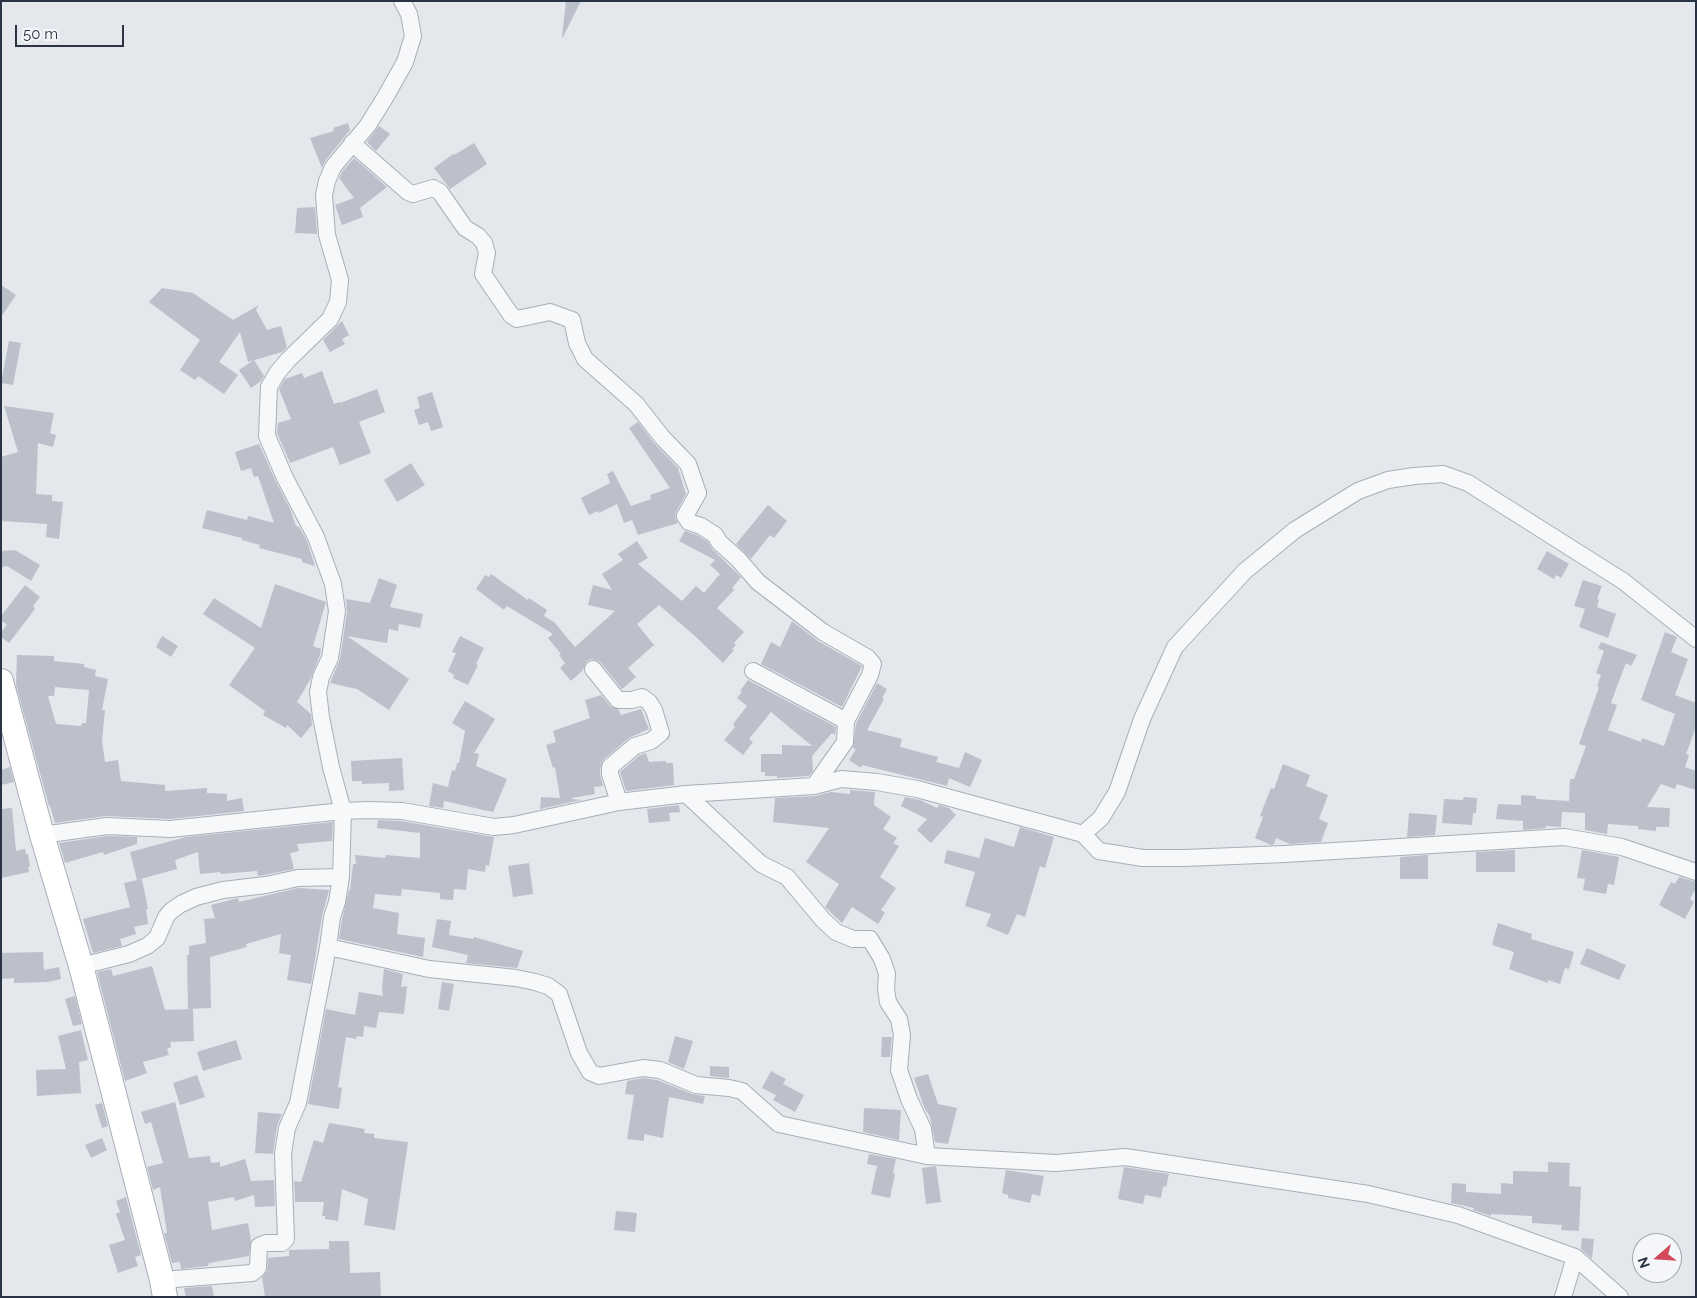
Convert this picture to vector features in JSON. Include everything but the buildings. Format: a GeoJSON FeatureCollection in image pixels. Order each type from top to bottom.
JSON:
{"type":"FeatureCollection","features":[{"type":"Feature","properties":{"kind":"main road"},"geometry":{"type":"LineString","coordinates":[[1,682],[42,835],[81,966],[163,1288]]}},
{"type":"Feature","properties":{"kind":"street"},"geometry":{"type":"LineString","coordinates":[[163,1288],[255,1272],[258,1268],[259,1246],[266,1243],[285,1242],[283,1154],[287,1128],[298,1103],[332,917],[337,902],[341,878],[343,811],[331,767],[318,692],[321,677],[330,658],[337,611],[333,584],[316,536],[285,478],[267,436],[269,387],[277,373],[288,360],[330,319],[338,302],[340,280],[328,235],[324,195],[333,167],[368,125],[405,62],[413,36],[409,14],[402,1]]}},
{"type":"Feature","properties":{"kind":"street"},"geometry":{"type":"LineString","coordinates":[[352,144],[408,192],[413,194],[433,188],[440,192],[465,228],[478,236],[484,243],[488,253],[483,274],[511,315],[517,319],[550,312],[572,320],[577,343],[585,359],[636,404],[662,437],[688,464],[698,493],[685,516],[689,522],[701,526],[715,535],[719,542],[738,559],[758,582],[824,632],[868,658],[873,664],[870,675],[846,721],[845,742],[814,786]]}},
{"type":"Feature","properties":{"kind":"street"},"geometry":{"type":"LineString","coordinates":[[1083,834],[1101,818],[1117,792],[1142,718],[1175,646],[1245,571],[1295,530],[1358,491],[1388,480],[1443,474],[1468,483],[1622,581],[1696,639]]}},
{"type":"Feature","properties":{"kind":"street"},"geometry":{"type":"LineString","coordinates":[[593,669],[618,700],[642,697],[650,702],[661,733],[651,741],[635,746],[610,767],[610,774],[619,802]]}},
{"type":"Feature","properties":{"kind":"street"},"geometry":{"type":"LineString","coordinates":[[753,672],[846,721]]}},
{"type":"Feature","properties":{"kind":"street"},"geometry":{"type":"LineString","coordinates":[[42,835],[107,826],[170,829],[343,811],[402,811],[494,827],[514,825],[619,802],[686,794],[814,786],[842,779],[893,785],[926,792],[1083,834],[1099,851],[1143,858],[1285,854],[1564,837],[1622,847],[1696,872]]}},
{"type":"Feature","properties":{"kind":"street"},"geometry":{"type":"LineString","coordinates":[[686,794],[761,864],[787,877],[816,913],[836,932],[853,939],[870,940],[882,958],[887,974],[888,1002],[899,1019],[902,1035],[899,1070],[909,1099],[923,1129],[927,1156]]}},
{"type":"Feature","properties":{"kind":"street"},"geometry":{"type":"LineString","coordinates":[[81,966],[129,954],[147,946],[156,938],[171,911],[196,897],[223,890],[266,885],[298,878],[341,878]]}},
{"type":"Feature","properties":{"kind":"street"},"geometry":{"type":"LineString","coordinates":[[328,947],[428,969],[535,982],[548,986],[559,994],[579,1053],[590,1072],[599,1076],[643,1068],[660,1070],[696,1085],[742,1091],[779,1124],[927,1156],[1056,1163],[1125,1157],[1368,1194],[1458,1215],[1575,1258],[1620,1297]]}},
{"type":"Feature","properties":{"kind":"street"},"geometry":{"type":"LineString","coordinates":[[1563,1297],[1575,1258]]}}]}
